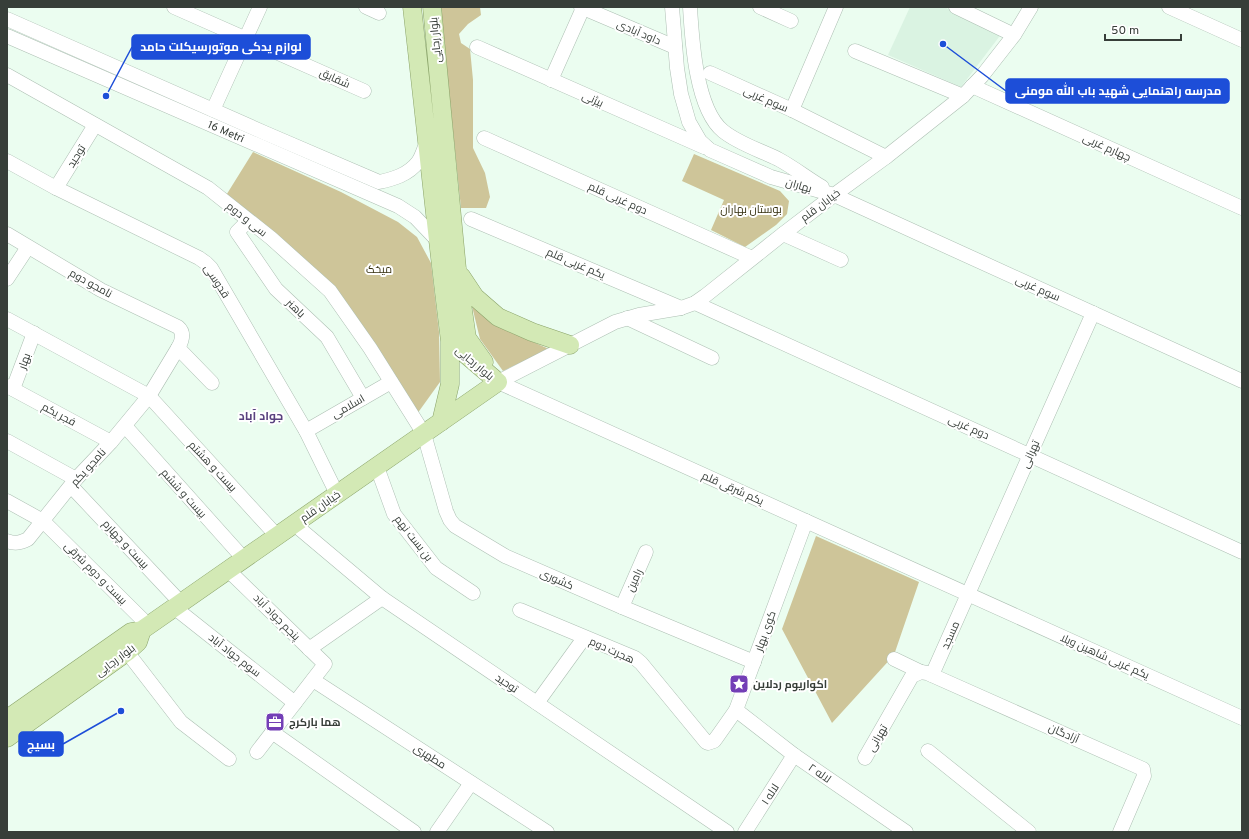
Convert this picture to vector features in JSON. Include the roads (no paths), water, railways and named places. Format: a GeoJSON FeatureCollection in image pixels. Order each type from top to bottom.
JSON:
{"type":"FeatureCollection","features":[{"type":"Feature","properties":{"kind":"main road","name":"بلوار رجایی"},"geometry":{"type":"LineString","coordinates":[[412,7],[428,142],[437,240],[450,341],[498,382]]}},
{"type":"Feature","properties":{"kind":"main road","name":"بلوار رجایی"},"geometry":{"type":"LineString","coordinates":[[432,7],[457,269],[467,338],[498,382]]}},
{"type":"Feature","properties":{"kind":"main road"},"geometry":{"type":"LineString","coordinates":[[457,269],[475,298],[498,317],[532,332],[570,344]]}},
{"type":"Feature","properties":{"kind":"main road"},"geometry":{"type":"LineString","coordinates":[[441,422],[450,384],[450,341],[467,338]]}},
{"type":"Feature","properties":{"kind":"main road","name":"خیابان قلم"},"geometry":{"type":"LineString","coordinates":[[146,628],[498,382]]}},
{"type":"Feature","properties":{"kind":"main road","name":"بلوار رجایی"},"geometry":{"type":"LineString","coordinates":[[7,738],[127,652],[138,642],[146,628]]}},
{"type":"Feature","properties":{"kind":"main road","name":"بلوار رجایی"},"geometry":{"type":"LineString","coordinates":[[7,719],[131,632],[146,628]]}},
{"type":"Feature","properties":{"kind":"street"},"geometry":{"type":"LineString","coordinates":[[7,35],[13,34],[16,29],[10,20],[12,7]]}},
{"type":"Feature","properties":{"kind":"street","name":"شقایق"},"geometry":{"type":"LineString","coordinates":[[174,7],[364,91]]}},
{"type":"Feature","properties":{"kind":"street"},"geometry":{"type":"LineString","coordinates":[[213,110],[247,39],[260,7]]}},
{"type":"Feature","properties":{"kind":"street","name":"بهاران"},"geometry":{"type":"LineString","coordinates":[[672,7],[678,74],[685,110],[695,134],[700,141],[710,150],[771,176],[834,195]]}},
{"type":"Feature","properties":{"kind":"street","name":"بهاران"},"geometry":{"type":"LineString","coordinates":[[690,7],[694,52],[699,80],[709,113],[723,131],[734,138],[779,159],[834,195]]}},
{"type":"Feature","properties":{"kind":"street"},"geometry":{"type":"LineString","coordinates":[[760,7],[791,21]]}},
{"type":"Feature","properties":{"kind":"street"},"geometry":{"type":"LineString","coordinates":[[792,110],[836,7]]}},
{"type":"Feature","properties":{"kind":"street"},"geometry":{"type":"LineString","coordinates":[[956,7],[1014,35]]}},
{"type":"Feature","properties":{"kind":"street","name":"خیابان قلم"},"geometry":{"type":"LineString","coordinates":[[498,382],[615,322],[627,318],[681,308],[695,302],[782,234],[886,157],[968,91],[1014,35],[1031,7]]}},
{"type":"Feature","properties":{"kind":"street"},"geometry":{"type":"LineString","coordinates":[[1169,7],[1242,40]]}},
{"type":"Feature","properties":{"kind":"street"},"geometry":{"type":"LineString","coordinates":[[552,80],[582,8]]}},
{"type":"Feature","properties":{"kind":"street","name":"داود آبادی"},"geometry":{"type":"LineString","coordinates":[[582,8],[675,47]]}},
{"type":"Feature","properties":{"kind":"street","name":"16 Metri"},"geometry":{"type":"LineString","coordinates":[[10,20],[379,182],[393,179],[408,172],[418,162],[428,142]]}},
{"type":"Feature","properties":{"kind":"street","name":"16 Metri"},"geometry":{"type":"LineString","coordinates":[[7,35],[392,202],[415,218],[437,240]]}},
{"type":"Feature","properties":{"kind":"street","name":"بیژنی"},"geometry":{"type":"LineString","coordinates":[[478,47],[710,150]]}},
{"type":"Feature","properties":{"kind":"street"},"geometry":{"type":"LineString","coordinates":[[855,51],[968,91]]}},
{"type":"Feature","properties":{"kind":"street","name":"سوم غربی"},"geometry":{"type":"LineString","coordinates":[[710,73],[792,110],[886,157]]}},
{"type":"Feature","properties":{"kind":"street","name":"سی و دوم"},"geometry":{"type":"LineString","coordinates":[[7,75],[208,188],[271,238],[330,291],[370,348],[424,434]]}},
{"type":"Feature","properties":{"kind":"street","name":"چهارم غربی"},"geometry":{"type":"LineString","coordinates":[[968,91],[1242,208]]}},
{"type":"Feature","properties":{"kind":"street","name":"توحید"},"geometry":{"type":"LineString","coordinates":[[56,188],[95,125]]}},
{"type":"Feature","properties":{"kind":"street","name":"دوم غربی قلم"},"geometry":{"type":"LineString","coordinates":[[484,138],[752,258]]}},
{"type":"Feature","properties":{"kind":"street"},"geometry":{"type":"LineString","coordinates":[[771,176],[778,176],[783,171],[779,159]]}},
{"type":"Feature","properties":{"kind":"street","name":"قدوسی"},"geometry":{"type":"LineString","coordinates":[[7,161],[56,188],[206,262],[211,268],[306,431],[337,494]]}},
{"type":"Feature","properties":{"kind":"street","name":"سوم غربی"},"geometry":{"type":"LineString","coordinates":[[834,195],[1242,381]]}},
{"type":"Feature","properties":{"kind":"street","name":"یکم غربی قلم"},"geometry":{"type":"LineString","coordinates":[[471,219],[681,308]]}},
{"type":"Feature","properties":{"kind":"street","name":"باهنر"},"geometry":{"type":"LineString","coordinates":[[248,221],[237,232],[276,289],[327,337],[363,398]]}},
{"type":"Feature","properties":{"kind":"street","name":"نامجو دوم"},"geometry":{"type":"LineString","coordinates":[[7,234],[101,290],[178,327],[182,331],[180,343],[212,383]]}},
{"type":"Feature","properties":{"kind":"street"},"geometry":{"type":"LineString","coordinates":[[782,234],[841,260]]}},
{"type":"Feature","properties":{"kind":"street"},"geometry":{"type":"LineString","coordinates":[[7,279],[28,247]]}},
{"type":"Feature","properties":{"kind":"street","name":"دوم غربی"},"geometry":{"type":"LineString","coordinates":[[695,302],[1242,552]]}},
{"type":"Feature","properties":{"kind":"street","name":"تهرانی"},"geometry":{"type":"LineString","coordinates":[[968,594],[1093,313]]}},
{"type":"Feature","properties":{"kind":"street"},"geometry":{"type":"LineString","coordinates":[[627,318],[712,358]]}},
{"type":"Feature","properties":{"kind":"street"},"geometry":{"type":"LineString","coordinates":[[7,319],[148,396]]}},
{"type":"Feature","properties":{"kind":"street","name":"بهار"},"geometry":{"type":"LineString","coordinates":[[10,388],[34,333]]}},
{"type":"Feature","properties":{"kind":"street","name":"نامجو یکم"},"geometry":{"type":"LineString","coordinates":[[7,541],[20,543],[28,539],[74,482],[125,426],[148,396],[180,343]]}},
{"type":"Feature","properties":{"kind":"street","name":"اسلامی"},"geometry":{"type":"LineString","coordinates":[[306,431],[391,382]]}},
{"type":"Feature","properties":{"kind":"street","name":"یکم شرقی قلم"},"geometry":{"type":"LineString","coordinates":[[498,382],[968,594]]}},
{"type":"Feature","properties":{"kind":"street","name":"فجر یکم"},"geometry":{"type":"LineString","coordinates":[[10,388],[111,442]]}},
{"type":"Feature","properties":{"kind":"street","name":"بیست و هشتم"},"geometry":{"type":"LineString","coordinates":[[148,396],[277,536]]}},
{"type":"Feature","properties":{"kind":"street","name":"بیست و ششم"},"geometry":{"type":"LineString","coordinates":[[125,426],[244,560]]}},
{"type":"Feature","properties":{"kind":"street","name":"کشوری"},"geometry":{"type":"LineString","coordinates":[[424,434],[446,511],[450,520],[456,526],[504,556],[754,662]]}},
{"type":"Feature","properties":{"kind":"street","name":"بیست و چهارم"},"geometry":{"type":"LineString","coordinates":[[7,441],[74,482],[178,605]]}},
{"type":"Feature","properties":{"kind":"street","name":"بن بست نهم"},"geometry":{"type":"LineString","coordinates":[[377,467],[394,514],[436,568],[473,592]]}},
{"type":"Feature","properties":{"kind":"street","name":"بیست و دوم شرقی"},"geometry":{"type":"LineString","coordinates":[[7,501],[43,521],[146,628]]}},
{"type":"Feature","properties":{"kind":"street","name":"کوی بهار"},"geometry":{"type":"LineString","coordinates":[[717,737],[736,710],[806,521]]}},
{"type":"Feature","properties":{"kind":"street","name":"توحید"},"geometry":{"type":"LineString","coordinates":[[294,524],[382,598],[727,832]]}},
{"type":"Feature","properties":{"kind":"street","name":"رامین"},"geometry":{"type":"LineString","coordinates":[[622,607],[646,552]]}},
{"type":"Feature","properties":{"kind":"street","name":"پنجم جواد آباد"},"geometry":{"type":"LineString","coordinates":[[228,570],[325,664],[312,680]]}},
{"type":"Feature","properties":{"kind":"street","name":"مسجد"},"geometry":{"type":"LineString","coordinates":[[922,674],[968,594]]}},
{"type":"Feature","properties":{"kind":"street","name":"یکم غربی شاهین ویلا"},"geometry":{"type":"LineString","coordinates":[[968,594],[1242,718]]}},
{"type":"Feature","properties":{"kind":"street"},"geometry":{"type":"LineString","coordinates":[[310,649],[382,598]]}},
{"type":"Feature","properties":{"kind":"street","name":"سوم جواد آباد"},"geometry":{"type":"LineString","coordinates":[[178,605],[295,703]]}},
{"type":"Feature","properties":{"kind":"street","name":"هجرت دوم"},"geometry":{"type":"LineString","coordinates":[[520,610],[635,658],[641,663],[706,742],[708,743],[714,741],[717,737]]}},
{"type":"Feature","properties":{"kind":"street"},"geometry":{"type":"LineString","coordinates":[[537,703],[584,638]]}},
{"type":"Feature","properties":{"kind":"street"},"geometry":{"type":"LineString","coordinates":[[127,652],[181,722],[229,759]]}},
{"type":"Feature","properties":{"kind":"street","name":"آزادگان"},"geometry":{"type":"LineString","coordinates":[[894,659],[922,674],[1143,769],[1144,776],[1120,832]]}},
{"type":"Feature","properties":{"kind":"street","name":"تهرانی"},"geometry":{"type":"LineString","coordinates":[[865,758],[922,674]]}},
{"type":"Feature","properties":{"kind":"street"},"geometry":{"type":"LineString","coordinates":[[257,752],[312,680]]}},
{"type":"Feature","properties":{"kind":"street","name":"مطهری"},"geometry":{"type":"LineString","coordinates":[[312,680],[547,832]]}},
{"type":"Feature","properties":{"kind":"street","name":"لاله ۲"},"geometry":{"type":"LineString","coordinates":[[736,710],[794,755],[906,832]]}},
{"type":"Feature","properties":{"kind":"street"},"geometry":{"type":"LineString","coordinates":[[272,732],[414,832]]}},
{"type":"Feature","properties":{"kind":"street"},"geometry":{"type":"LineString","coordinates":[[928,751],[1029,832]]}},
{"type":"Feature","properties":{"kind":"street","name":"لاله ۱"},"geometry":{"type":"LineString","coordinates":[[745,832],[794,755]]}},
{"type":"Feature","properties":{"kind":"street"},"geometry":{"type":"LineString","coordinates":[[437,832],[471,783]]}},
{"type":"Feature","properties":{"kind":"place","name":"مدرسه راهنمایی شهید باب الله مومنی"},"geometry":{"type":"Point","coordinates":[943,44]}},
{"type":"Feature","properties":{"kind":"place","name":"لوازم یدکی موتورسیکلت حامد"},"geometry":{"type":"Point","coordinates":[106,96]}},
{"type":"Feature","properties":{"kind":"place","name":"اکواریوم ردلاین"},"geometry":{"type":"Point","coordinates":[739,684]}},
{"type":"Feature","properties":{"kind":"place","name":"بسیج"},"geometry":{"type":"Point","coordinates":[121,711]}},
{"type":"Feature","properties":{"kind":"place","name":"هما بارکرج"},"geometry":{"type":"Point","coordinates":[275,722]}},
{"type":"Feature","properties":{"kind":"district","name":"جواد آباد"},"geometry":{"type":"Point","coordinates":[261,416]}},
{"type":"Feature","properties":{"kind":"park label","name":"بوستان بهاران"},"geometry":{"type":"Point","coordinates":[751,209]}},
{"type":"Feature","properties":{"kind":"park label","name":"میخک"},"geometry":{"type":"Point","coordinates":[379,269]}}]}
